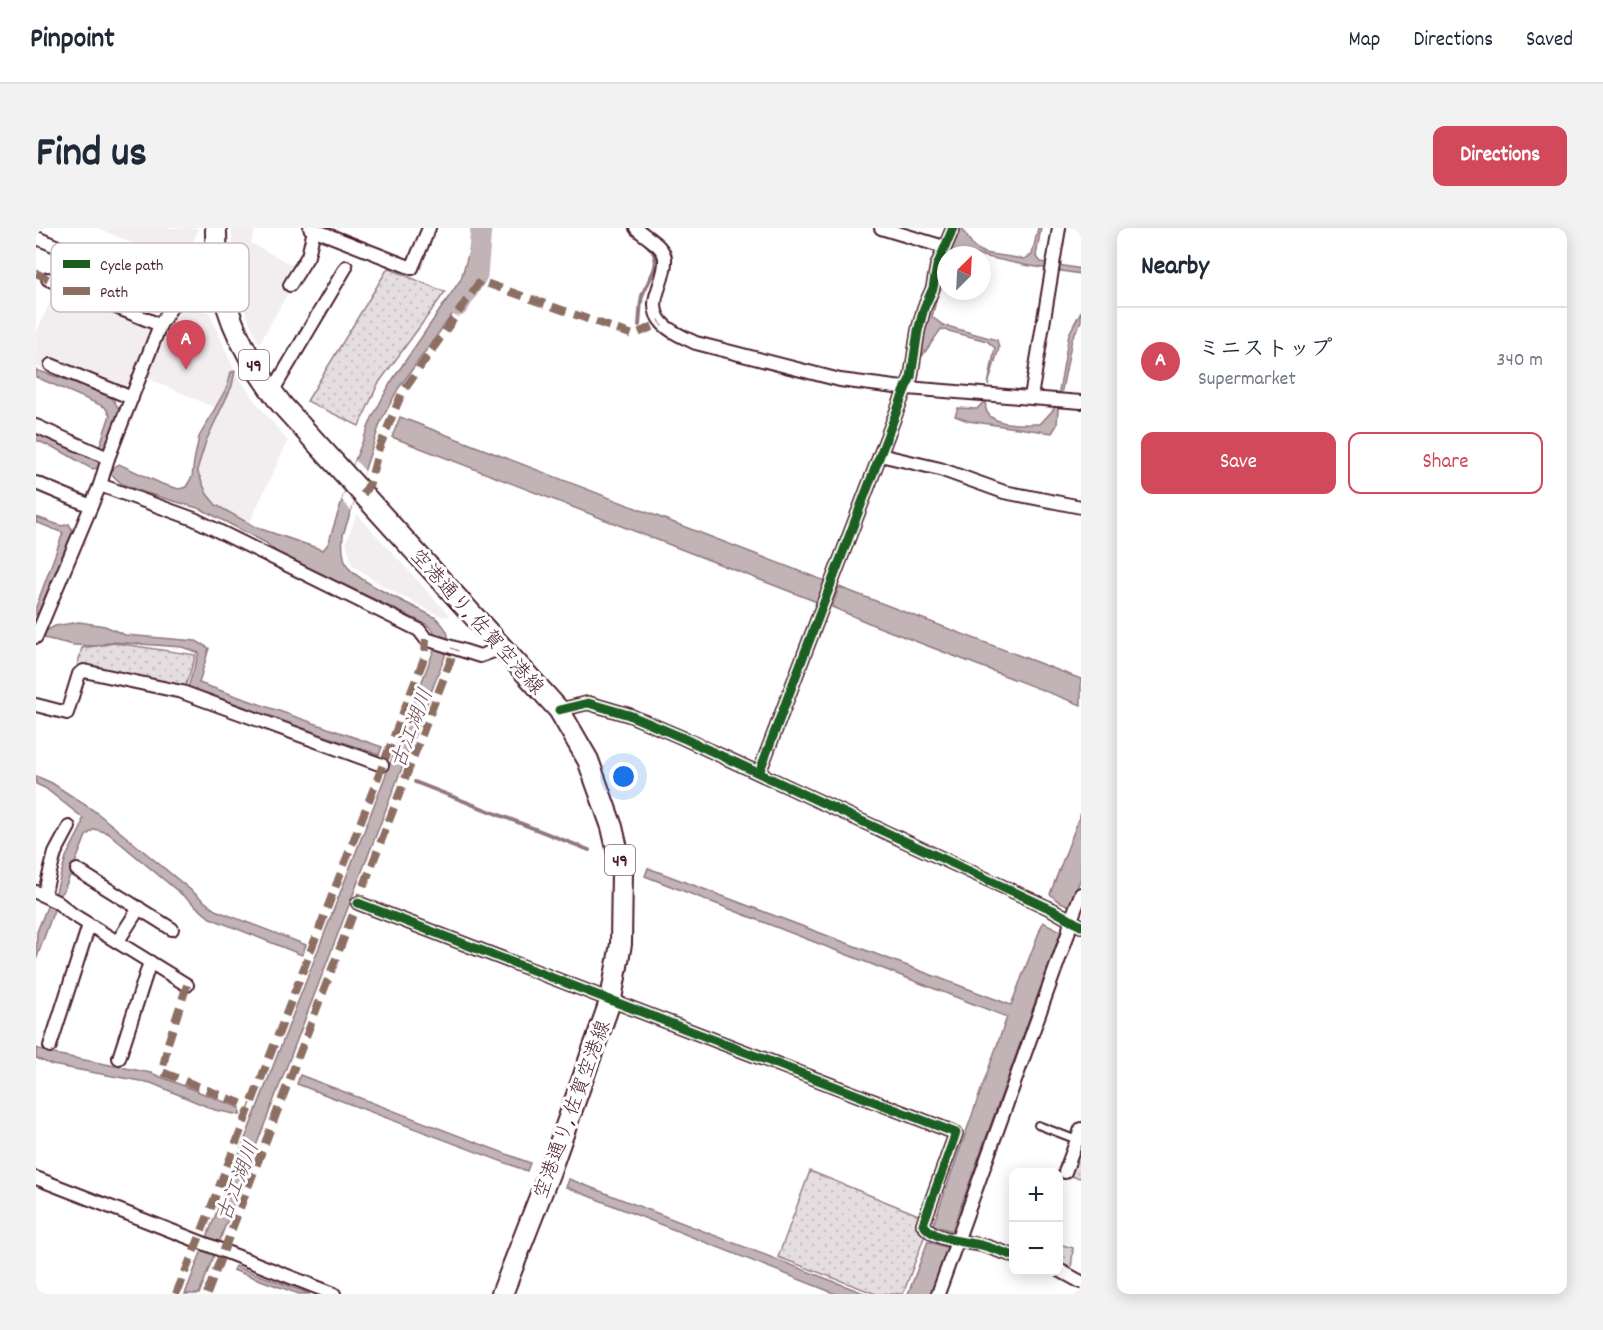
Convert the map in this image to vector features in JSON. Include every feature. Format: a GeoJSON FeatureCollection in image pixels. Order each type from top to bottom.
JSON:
{"type":"FeatureCollection","features":[{"type":"Feature","properties":{"kind":"main road","name":"空港通り, 佐賀空港線"},"geometry":{"type":"LineString","coordinates":[[215,243],[216,228]]}},
{"type":"Feature","properties":{"kind":"main road","name":"空港通り, 佐賀空港線"},"geometry":{"type":"LineString","coordinates":[[228,312],[256,369],[282,405],[559,710],[588,760],[612,827],[622,870],[621,944],[611,999],[550,1172],[502,1294]]}},
{"type":"Feature","properties":{"kind":"street"},"geometry":{"type":"LineString","coordinates":[[290,285],[308,256],[312,229],[412,268],[429,228]]}},
{"type":"Feature","properties":{"kind":"street"},"geometry":{"type":"LineString","coordinates":[[636,228],[660,248],[665,258],[662,278],[654,300],[654,312],[661,323],[674,333],[696,342],[840,380],[1081,402]]}},
{"type":"Feature","properties":{"kind":"street"},"geometry":{"type":"LineString","coordinates":[[881,228],[941,246]]}},
{"type":"Feature","properties":{"kind":"street"},"geometry":{"type":"LineString","coordinates":[[944,246],[953,228]]}},
{"type":"Feature","properties":{"kind":"street"},"geometry":{"type":"LineString","coordinates":[[1031,397],[1059,228]]}},
{"type":"Feature","properties":{"kind":"street"},"geometry":{"type":"LineString","coordinates":[[37,238],[51,244]]}},
{"type":"Feature","properties":{"kind":"street"},"geometry":{"type":"LineString","coordinates":[[759,773],[911,377],[918,331],[924,308],[933,288],[937,266]]}},
{"type":"Feature","properties":{"kind":"street"},"geometry":{"type":"LineString","coordinates":[[272,392],[346,267]]}},
{"type":"Feature","properties":{"kind":"street"},"geometry":{"type":"LineString","coordinates":[[128,312],[160,325]]}},
{"type":"Feature","properties":{"kind":"street"},"geometry":{"type":"LineString","coordinates":[[38,627],[47,614],[91,506],[102,464],[132,398],[160,325],[168,312]]}},
{"type":"Feature","properties":{"kind":"street"},"geometry":{"type":"LineString","coordinates":[[51,365],[132,398]]}},
{"type":"Feature","properties":{"kind":"street"},"geometry":{"type":"LineString","coordinates":[[36,426],[60,435],[102,464],[194,519],[419,630],[426,639],[480,656],[502,648]]}},
{"type":"Feature","properties":{"kind":"street"},"geometry":{"type":"LineString","coordinates":[[880,455],[940,469],[1004,492],[1081,507]]}},
{"type":"Feature","properties":{"kind":"street"},"geometry":{"type":"LineString","coordinates":[[36,483],[91,506]]}},
{"type":"Feature","properties":{"kind":"street"},"geometry":{"type":"LineString","coordinates":[[36,705],[67,714],[79,674],[84,671],[182,692],[382,765]]}},
{"type":"Feature","properties":{"kind":"street"},"geometry":{"type":"LineString","coordinates":[[559,710],[588,703],[629,715],[759,773],[1053,910],[1076,923]]}},
{"type":"Feature","properties":{"kind":"street"},"geometry":{"type":"LineString","coordinates":[[69,827],[55,853],[47,897],[187,985]]}},
{"type":"Feature","properties":{"kind":"street"},"geometry":{"type":"LineString","coordinates":[[77,870],[172,929]]}},
{"type":"Feature","properties":{"kind":"street"},"geometry":{"type":"LineString","coordinates":[[938,1294],[1068,934],[1076,923],[1081,894]]}},
{"type":"Feature","properties":{"kind":"street"},"geometry":{"type":"LineString","coordinates":[[358,903],[956,1133],[923,1224],[927,1231],[957,1242],[980,1245],[1009,1254]]}},
{"type":"Feature","properties":{"kind":"street"},"geometry":{"type":"LineString","coordinates":[[118,942],[139,908]]}},
{"type":"Feature","properties":{"kind":"street"},"geometry":{"type":"LineString","coordinates":[[50,1046],[89,925]]}},
{"type":"Feature","properties":{"kind":"street"},"geometry":{"type":"LineString","coordinates":[[119,1058],[150,962]]}},
{"type":"Feature","properties":{"kind":"street"},"geometry":{"type":"LineString","coordinates":[[1065,1172],[1080,1133]]}},
{"type":"Feature","properties":{"kind":"street"},"geometry":{"type":"LineString","coordinates":[[36,1178],[334,1294]]}},
{"type":"Feature","properties":{"kind":"street"},"geometry":{"type":"LineString","coordinates":[[1063,1272],[1081,1282]]}},
{"type":"Feature","properties":{"kind":"lane"},"geometry":{"type":"LineString","coordinates":[[1038,1125],[1080,1133]]}},
{"type":"Feature","properties":{"kind":"shaded area"},"geometry":{"type":"Polygon","coordinates":[[[98,228],[197,228],[198,231],[193,243],[132,243],[98,228]]]}},
{"type":"Feature","properties":{"kind":"shaded area"},"geometry":{"type":"Polygon","coordinates":[[[232,228],[256,228],[251,243],[301,270],[259,344],[245,312],[249,312],[249,243],[232,243],[232,228]]]}},
{"type":"Feature","properties":{"kind":"shaded area"},"geometry":{"type":"Polygon","coordinates":[[[388,268],[445,292],[378,384],[359,426],[307,401],[388,268]]]}},
{"type":"Feature","properties":{"kind":"shaded area"},"geometry":{"type":"Polygon","coordinates":[[[51,300],[51,312],[118,312],[152,326],[125,391],[52,361],[47,371],[36,366],[36,333],[51,300]]]}},
{"type":"Feature","properties":{"kind":"shaded area"},"geometry":{"type":"Polygon","coordinates":[[[175,312],[209,312],[235,372],[255,401],[288,441],[247,528],[194,497],[196,461],[218,409],[145,377],[164,325],[175,312]]]}},
{"type":"Feature","properties":{"kind":"shaded area"},"geometry":{"type":"Polygon","coordinates":[[[357,514],[451,617],[440,616],[386,588],[352,565],[346,542],[357,514]]]}},
{"type":"Feature","properties":{"kind":"shaded area"},"geometry":{"type":"Polygon","coordinates":[[[115,643],[196,655],[184,690],[77,666],[82,648],[115,643]]]}},
{"type":"Feature","properties":{"kind":"shaded area"},"geometry":{"type":"Polygon","coordinates":[[[1081,1140],[1081,1178],[1069,1176],[1081,1140]]]}},
{"type":"Feature","properties":{"kind":"shaded area"},"geometry":{"type":"Polygon","coordinates":[[[810,1171],[921,1216],[917,1230],[925,1235],[903,1294],[876,1294],[778,1257],[810,1171]]]}},
{"type":"Feature","properties":{"kind":"shaded area"},"geometry":{"type":"Polygon","coordinates":[[[1063,1245],[1073,1248],[1071,1270],[1063,1267],[1063,1245]]]}},
{"type":"Feature","properties":{"kind":"water"},"geometry":{"type":"Polygon","coordinates":[[[473,228],[483,228],[470,290],[398,389],[381,421],[343,535],[345,560],[354,573],[375,587],[436,618],[441,623],[448,635],[445,656],[199,1294],[185,1294],[436,645],[434,632],[426,624],[278,553],[266,543],[201,509],[122,484],[111,474],[98,468],[92,469],[36,440],[36,432],[93,457],[100,445],[110,415],[105,407],[36,377],[36,370],[111,396],[119,409],[100,462],[113,468],[119,464],[162,484],[179,489],[186,487],[192,477],[199,437],[227,387],[231,372],[235,371],[232,386],[206,441],[197,470],[207,494],[216,505],[255,527],[323,550],[328,544],[355,460],[372,418],[391,382],[461,279],[473,238],[473,228]]]}},
{"type":"Feature","properties":{"kind":"water"},"geometry":{"type":"Polygon","coordinates":[[[960,228],[964,228],[963,231],[973,246],[951,246],[960,228]]]}},
{"type":"Feature","properties":{"kind":"water"},"geometry":{"type":"Polygon","coordinates":[[[1038,228],[1041,228],[1036,256],[1041,262],[1081,269],[1081,274],[991,258],[991,254],[1024,259],[1032,255],[1038,228]]]}},
{"type":"Feature","properties":{"kind":"water"},"geometry":{"type":"Polygon","coordinates":[[[937,283],[937,296],[932,317],[943,325],[997,340],[999,348],[988,385],[995,348],[987,341],[941,329],[918,362],[926,313],[937,283]]]}},
{"type":"Feature","properties":{"kind":"water"},"geometry":{"type":"Polygon","coordinates":[[[1081,311],[1081,321],[1072,339],[1057,425],[1052,433],[968,421],[955,416],[958,408],[977,409],[986,399],[986,409],[994,419],[1017,424],[1040,424],[1053,410],[1058,397],[1069,334],[1081,311]]]}},
{"type":"Feature","properties":{"kind":"water"},"geometry":{"type":"Polygon","coordinates":[[[400,417],[825,581],[817,602],[392,437],[400,417]]]}},
{"type":"Feature","properties":{"kind":"water"},"geometry":{"type":"Polygon","coordinates":[[[36,517],[62,526],[69,524],[73,532],[42,610],[36,615],[36,607],[63,533],[36,522],[36,517]]]}},
{"type":"Feature","properties":{"kind":"water"},"geometry":{"type":"Polygon","coordinates":[[[839,587],[1081,679],[1081,705],[832,607],[839,587]]]}},
{"type":"Feature","properties":{"kind":"water"},"geometry":{"type":"Polygon","coordinates":[[[79,622],[105,626],[125,635],[196,641],[209,648],[199,683],[382,747],[379,755],[188,687],[199,653],[182,647],[111,642],[96,646],[74,645],[36,634],[36,627],[46,631],[55,626],[79,622]]]}},
{"type":"Feature","properties":{"kind":"water"},"geometry":{"type":"Polygon","coordinates":[[[36,776],[52,783],[96,812],[215,910],[306,945],[302,955],[210,918],[108,833],[94,829],[86,836],[64,890],[53,906],[54,910],[36,960],[37,932],[48,904],[55,895],[66,857],[81,828],[83,818],[45,788],[36,784],[36,776]]]}},
{"type":"Feature","properties":{"kind":"water"},"geometry":{"type":"Polygon","coordinates":[[[1081,813],[1081,878],[1070,906],[1058,901],[1050,894],[1081,813]]]}},
{"type":"Feature","properties":{"kind":"water"},"geometry":{"type":"Polygon","coordinates":[[[648,868],[1011,1005],[1043,922],[1061,931],[952,1231],[933,1225],[1007,1017],[645,876],[648,868]]]}},
{"type":"Feature","properties":{"kind":"water"},"geometry":{"type":"Polygon","coordinates":[[[36,1048],[54,1054],[151,1073],[240,1108],[240,1115],[215,1110],[151,1083],[52,1065],[36,1058],[36,1048]]]}},
{"type":"Feature","properties":{"kind":"water"},"geometry":{"type":"Polygon","coordinates":[[[300,1075],[530,1163],[527,1171],[297,1084],[300,1075]]]}},
{"type":"Feature","properties":{"kind":"water"},"geometry":{"type":"Polygon","coordinates":[[[569,1179],[866,1294],[836,1294],[566,1187],[569,1179]]]}},
{"type":"Feature","properties":{"kind":"water"},"geometry":{"type":"Polygon","coordinates":[[[928,1241],[948,1248],[931,1294],[908,1294],[928,1241]]]}},
{"type":"Feature","properties":{"kind":"water"},"geometry":{"type":"Polygon","coordinates":[[[235,1266],[310,1294],[299,1294],[233,1270],[235,1266]]]}},
{"type":"Feature","properties":{"kind":"pier"},"geometry":{"type":"Polygon","coordinates":[[[355,460],[365,471],[351,511],[342,500],[355,460]]]}},
{"type":"Feature","properties":{"kind":"waterway","name":"古江湖川"},"geometry":{"type":"LineString","coordinates":[[458,306],[477,275],[481,228]]}},
{"type":"Feature","properties":{"kind":"waterway"},"geometry":{"type":"LineString","coordinates":[[630,228],[651,249],[656,263],[642,296],[639,325]]}},
{"type":"Feature","properties":{"kind":"waterway"},"geometry":{"type":"LineString","coordinates":[[415,782],[589,850]]}},
{"type":"Feature","properties":{"kind":"marked path"},"geometry":{"type":"LineString","coordinates":[[36,273],[48,279]]}},
{"type":"Feature","properties":{"kind":"marked path"},"geometry":{"type":"LineString","coordinates":[[363,494],[370,483],[379,448],[402,393],[480,281],[633,335],[661,323]]}},
{"type":"Feature","properties":{"kind":"marked path"},"geometry":{"type":"LineString","coordinates":[[176,1294],[425,656],[426,639]]}},
{"type":"Feature","properties":{"kind":"marked path"},"geometry":{"type":"LineString","coordinates":[[207,1294],[455,649]]}},
{"type":"Feature","properties":{"kind":"marked path"},"geometry":{"type":"LineString","coordinates":[[187,985],[168,1043],[162,1072],[250,1107]]}},
{"type":"Feature","properties":{"kind":"cycle path"},"geometry":{"type":"LineString","coordinates":[[759,773],[911,377],[924,308],[933,288],[937,266],[953,228]]}},
{"type":"Feature","properties":{"kind":"cycle path"},"geometry":{"type":"LineString","coordinates":[[559,710],[588,703],[629,715],[1053,910],[1081,926]]}},
{"type":"Feature","properties":{"kind":"cycle path"},"geometry":{"type":"LineString","coordinates":[[358,903],[956,1133],[923,1224],[928,1230],[941,1237],[981,1245],[1009,1254]]}},
{"type":"Feature","properties":{"kind":"place","name":"ミニストップ"},"geometry":{"type":"Point","coordinates":[186,370]}}]}
